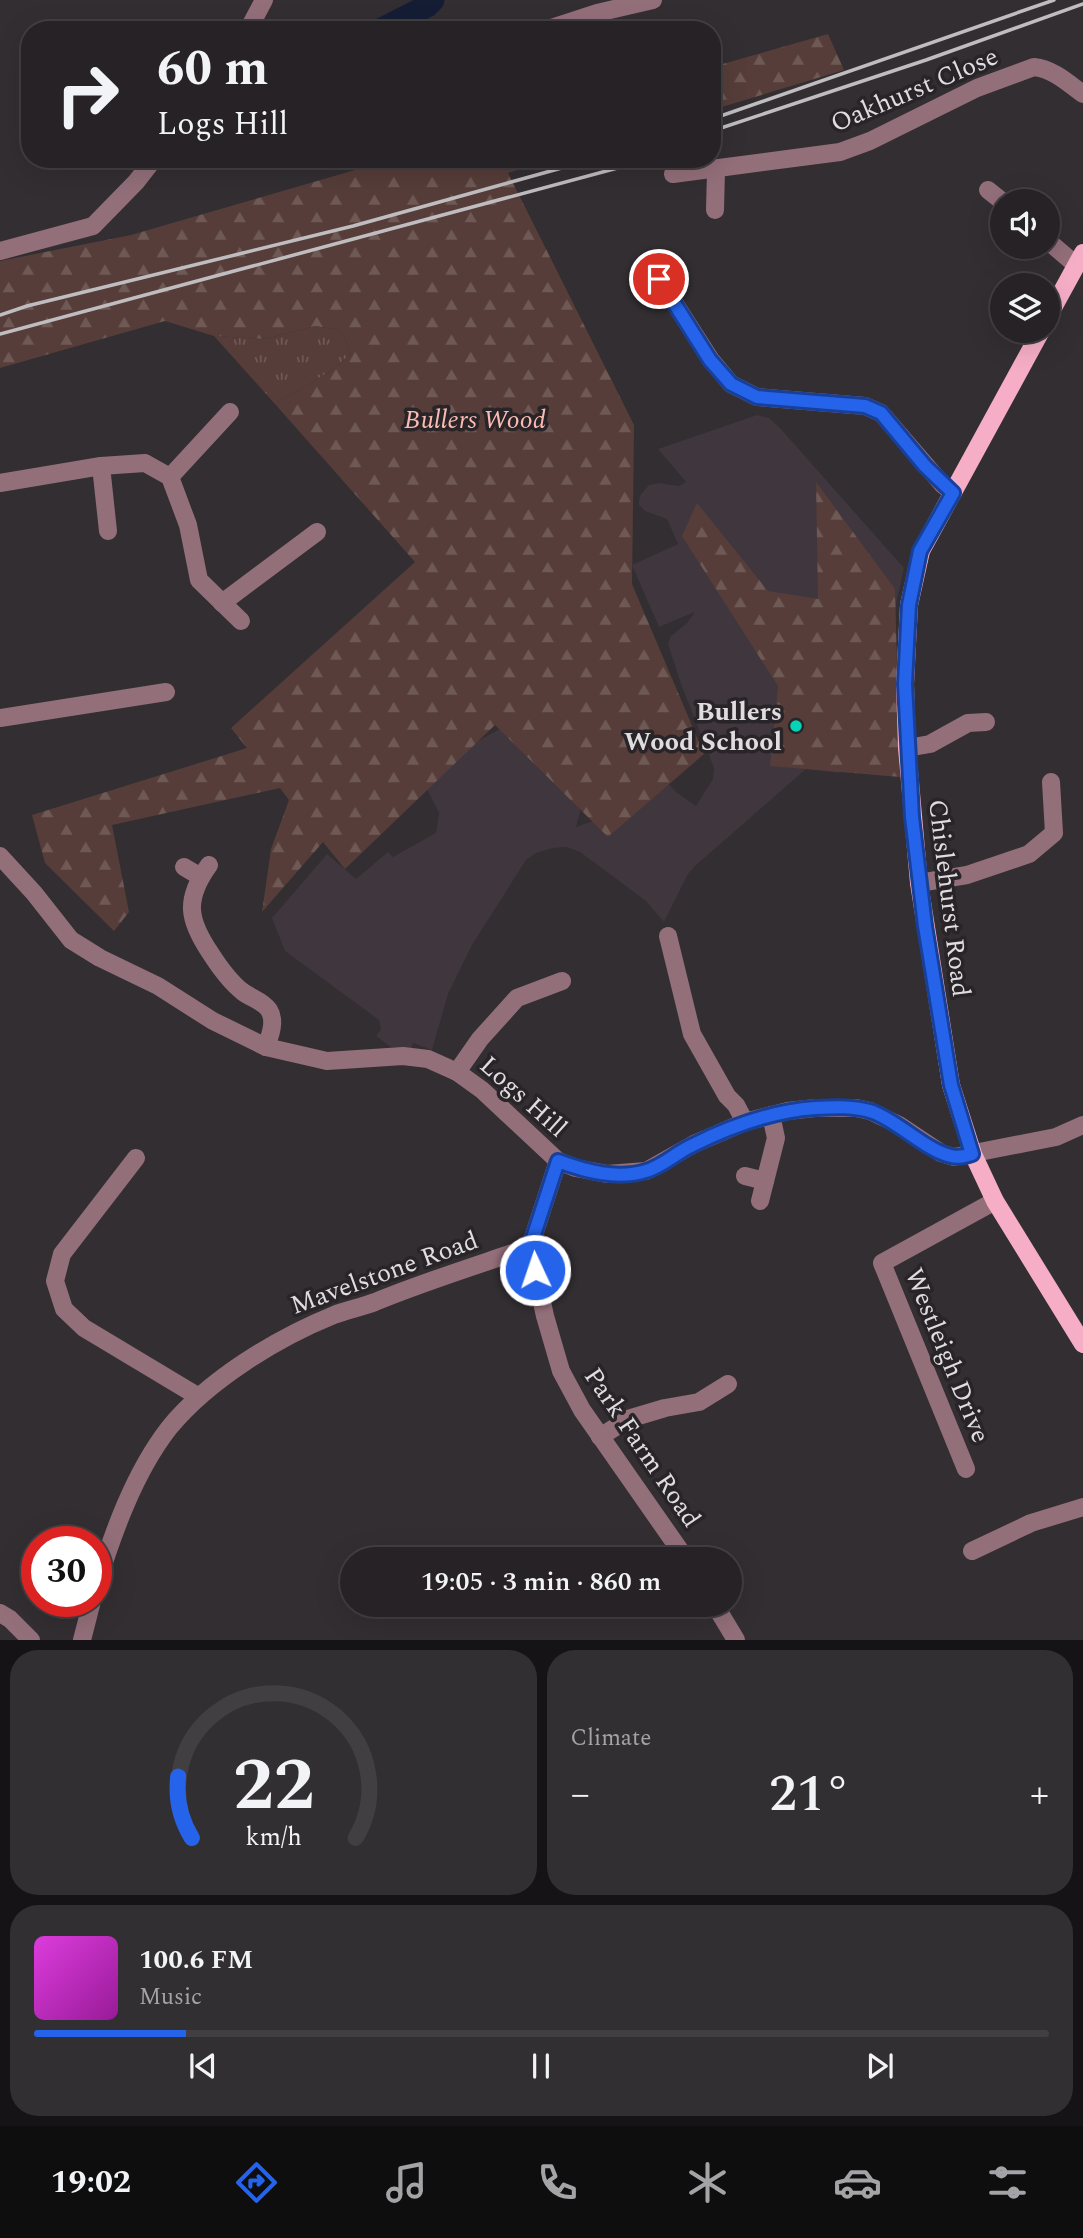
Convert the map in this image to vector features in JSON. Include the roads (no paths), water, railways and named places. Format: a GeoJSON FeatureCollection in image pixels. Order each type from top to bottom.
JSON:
{"type":"FeatureCollection","features":[{"type":"Feature","properties":{"kind":"main road"},"geometry":{"type":"LineString","coordinates":[[1060,295],[1080,259]]}},
{"type":"Feature","properties":{"kind":"main road","name":"Chislehurst Road"},"geometry":{"type":"LineString","coordinates":[[1034,343],[920,551],[909,605],[905,684],[907,748],[919,883],[951,1085],[972,1154],[995,1201],[1083,1343]]}},
{"type":"Feature","properties":{"kind":"street"},"geometry":{"type":"LineString","coordinates":[[253,21],[264,0]]}},
{"type":"Feature","properties":{"kind":"street"},"geometry":{"type":"LineString","coordinates":[[573,21],[653,0]]}},
{"type":"Feature","properties":{"kind":"street","name":"Oakhurst Close"},"geometry":{"type":"LineString","coordinates":[[673,174],[839,152],[870,141],[977,88],[1034,67],[1044,68],[1083,94]]}},
{"type":"Feature","properties":{"kind":"street"},"geometry":{"type":"LineString","coordinates":[[0,251],[93,226],[147,168]]}},
{"type":"Feature","properties":{"kind":"street"},"geometry":{"type":"LineString","coordinates":[[715,211],[716,170]]}},
{"type":"Feature","properties":{"kind":"street"},"geometry":{"type":"LineString","coordinates":[[1060,248],[1080,259]]}},
{"type":"Feature","properties":{"kind":"street"},"geometry":{"type":"LineString","coordinates":[[659,279],[710,360],[731,384],[757,397],[865,406],[881,413],[925,466],[953,493]]}},
{"type":"Feature","properties":{"kind":"street"},"geometry":{"type":"LineString","coordinates":[[170,477],[230,412]]}},
{"type":"Feature","properties":{"kind":"street"},"geometry":{"type":"LineString","coordinates":[[0,483],[101,466],[145,463],[170,477],[188,524],[199,580],[241,621]]}},
{"type":"Feature","properties":{"kind":"street"},"geometry":{"type":"LineString","coordinates":[[101,466],[108,531]]}},
{"type":"Feature","properties":{"kind":"street"},"geometry":{"type":"LineString","coordinates":[[222,603],[317,532]]}},
{"type":"Feature","properties":{"kind":"street"},"geometry":{"type":"LineString","coordinates":[[0,718],[166,692]]}},
{"type":"Feature","properties":{"kind":"street"},"geometry":{"type":"LineString","coordinates":[[907,748],[930,744],[968,723],[986,722]]}},
{"type":"Feature","properties":{"kind":"street"},"geometry":{"type":"LineString","coordinates":[[919,883],[967,875],[1029,854],[1054,833],[1051,782]]}},
{"type":"Feature","properties":{"kind":"street","name":"Logs Hill"},"geometry":{"type":"LineString","coordinates":[[0,856],[71,940],[100,958],[158,986],[213,1021],[266,1047],[327,1061],[403,1056],[428,1059],[457,1072],[482,1090],[558,1161],[607,1174],[646,1171],[694,1144],[745,1122],[815,1108],[856,1108],[891,1121],[941,1153],[954,1157],[1056,1137],[1083,1125]]}},
{"type":"Feature","properties":{"kind":"street"},"geometry":{"type":"LineString","coordinates":[[184,867],[205,871],[192,902],[192,919],[196,931],[219,967],[231,980],[243,992],[268,1008],[273,1019],[266,1047]]}},
{"type":"Feature","properties":{"kind":"street"},"geometry":{"type":"LineString","coordinates":[[668,936],[692,1034],[745,1122]]}},
{"type":"Feature","properties":{"kind":"street"},"geometry":{"type":"LineString","coordinates":[[457,1072],[480,1039],[517,998],[562,981]]}},
{"type":"Feature","properties":{"kind":"street"},"geometry":{"type":"LineString","coordinates":[[760,1201],[776,1138],[771,1115]]}},
{"type":"Feature","properties":{"kind":"street"},"geometry":{"type":"LineString","coordinates":[[136,1158],[62,1254],[55,1281],[64,1309],[84,1328],[199,1397]]}},
{"type":"Feature","properties":{"kind":"street"},"geometry":{"type":"LineString","coordinates":[[530,1247],[558,1161]]}},
{"type":"Feature","properties":{"kind":"street"},"geometry":{"type":"LineString","coordinates":[[745,1176],[765,1181]]}},
{"type":"Feature","properties":{"kind":"street","name":"Westleigh Drive"},"geometry":{"type":"LineString","coordinates":[[966,1469],[882,1263],[995,1201]]}},
{"type":"Feature","properties":{"kind":"street","name":"Mavelstone Road"},"geometry":{"type":"LineString","coordinates":[[112,1539],[148,1460],[169,1428],[199,1397],[258,1354],[285,1337],[323,1320],[530,1247]]}},
{"type":"Feature","properties":{"kind":"street","name":"Park Farm Road"},"geometry":{"type":"LineString","coordinates":[[530,1247],[545,1316],[561,1371],[582,1410],[678,1547]]}},
{"type":"Feature","properties":{"kind":"street"},"geometry":{"type":"LineString","coordinates":[[600,1437],[628,1419],[699,1402],[728,1384]]}},
{"type":"Feature","properties":{"kind":"street"},"geometry":{"type":"LineString","coordinates":[[972,1551],[1031,1523],[1083,1507]]}},
{"type":"Feature","properties":{"kind":"street"},"geometry":{"type":"LineString","coordinates":[[0,1613],[31,1640]]}},
{"type":"Feature","properties":{"kind":"street"},"geometry":{"type":"LineString","coordinates":[[82,1640],[88,1617]]}},
{"type":"Feature","properties":{"kind":"street"},"geometry":{"type":"LineString","coordinates":[[722,1617],[736,1640]]}},
{"type":"Feature","properties":{"kind":"waterway"},"geometry":{"type":"LineString","coordinates":[[398,21],[433,0]]}},
{"type":"Feature","properties":{"kind":"railway"},"geometry":{"type":"LineString","coordinates":[[721,116],[1054,0]]}},
{"type":"Feature","properties":{"kind":"railway"},"geometry":{"type":"LineString","coordinates":[[721,128],[1083,4]]}},
{"type":"Feature","properties":{"kind":"railway"},"geometry":{"type":"LineString","coordinates":[[0,315],[27,306],[353,226],[562,168]]}},
{"type":"Feature","properties":{"kind":"railway"},"geometry":{"type":"LineString","coordinates":[[0,334],[618,168]]}},
{"type":"Feature","properties":{"kind":"place","name":"Bullers Wood School"},"geometry":{"type":"Point","coordinates":[796,726]}},
{"type":"Feature","properties":{"kind":"park label","name":"Bullers Wood"},"geometry":{"type":"Point","coordinates":[475,419]}}]}
